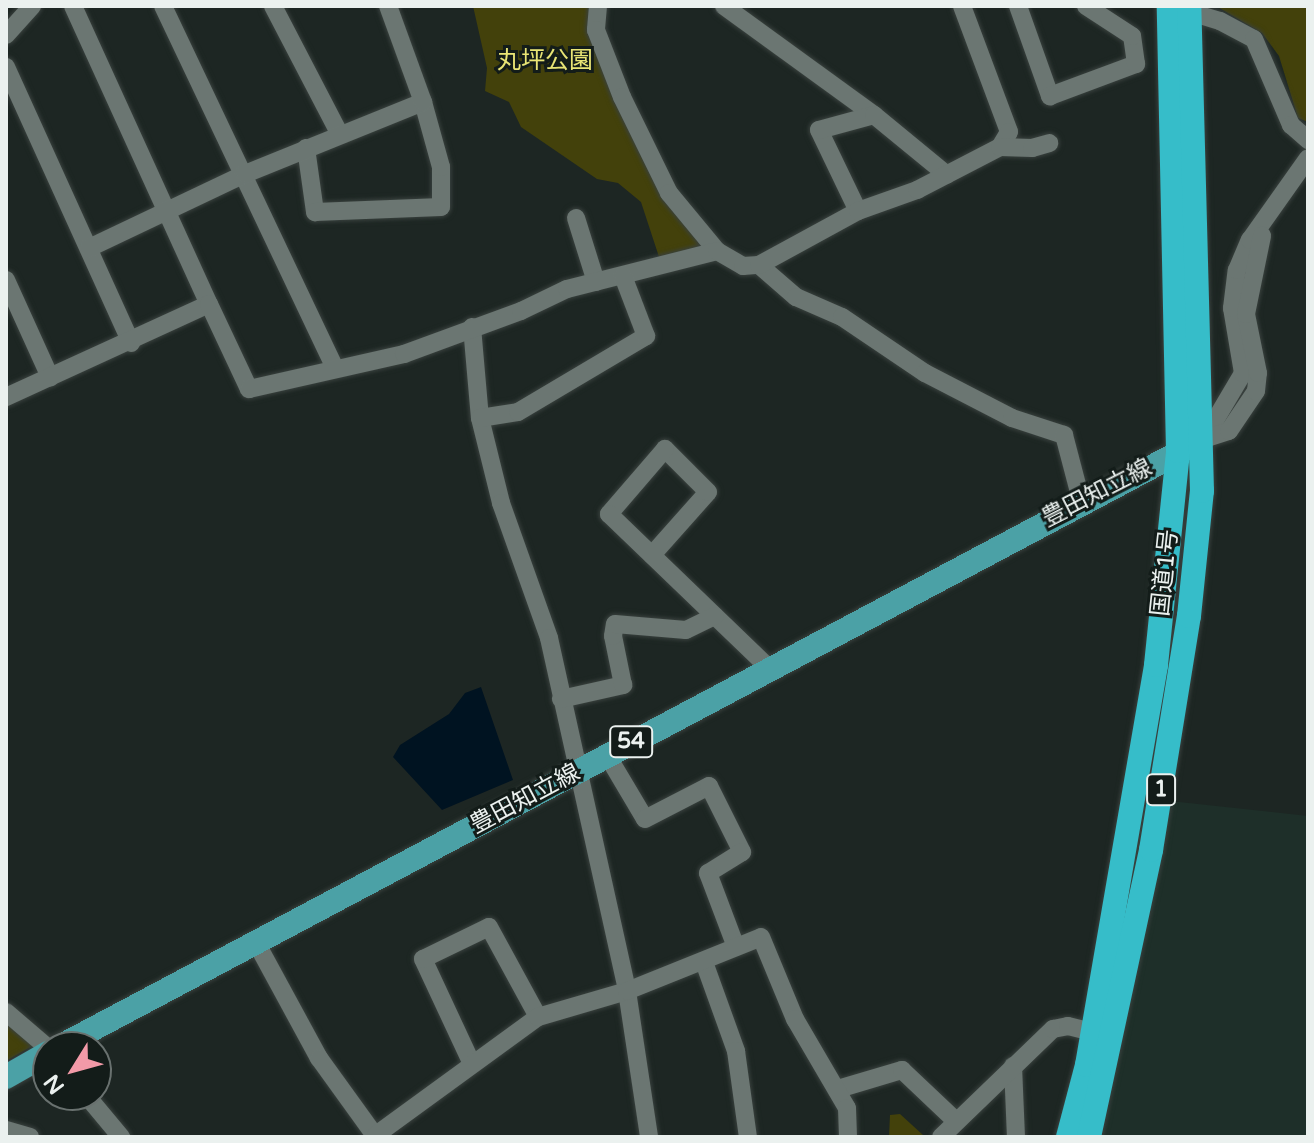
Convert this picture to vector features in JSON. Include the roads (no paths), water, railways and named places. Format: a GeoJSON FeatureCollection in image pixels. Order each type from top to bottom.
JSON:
{"type":"FeatureCollection","features":[{"type":"Feature","properties":{"kind":"highway","name":"国道1号"},"geometry":{"type":"LineString","coordinates":[[1089,1137],[1154,835],[1189,616],[1204,439],[1180,8]]}},
{"type":"Feature","properties":{"kind":"highway","name":"国道1号"},"geometry":{"type":"LineString","coordinates":[[1068,1137],[1092,1032],[1156,665],[1178,451],[1180,8]]}},
{"type":"Feature","properties":{"kind":"main road","name":"豊田知立線"},"geometry":{"type":"LineString","coordinates":[[90,1031],[1081,500],[1204,439]]}},
{"type":"Feature","properties":{"kind":"main road"},"geometry":{"type":"LineString","coordinates":[[6,1077],[32,1060]]}},
{"type":"Feature","properties":{"kind":"street"},"geometry":{"type":"LineString","coordinates":[[6,35],[32,6]]}},
{"type":"Feature","properties":{"kind":"street"},"geometry":{"type":"LineString","coordinates":[[73,6],[249,389],[404,354],[596,282],[717,251]]}},
{"type":"Feature","properties":{"kind":"street"},"geometry":{"type":"LineString","coordinates":[[163,6],[245,174],[287,274],[335,368]]}},
{"type":"Feature","properties":{"kind":"street"},"geometry":{"type":"LineString","coordinates":[[273,6],[339,133]]}},
{"type":"Feature","properties":{"kind":"street"},"geometry":{"type":"LineString","coordinates":[[306,148],[315,212],[441,207],[441,167],[423,102],[388,6]]}},
{"type":"Feature","properties":{"kind":"street"},"geometry":{"type":"LineString","coordinates":[[598,6],[596,30],[622,97],[669,193],[717,251],[743,266],[759,265],[858,211],[947,175],[1000,147],[1032,148],[1049,143]]}},
{"type":"Feature","properties":{"kind":"street"},"geometry":{"type":"LineString","coordinates":[[724,6],[874,115],[947,175]]}},
{"type":"Feature","properties":{"kind":"street"},"geometry":{"type":"LineString","coordinates":[[962,6],[1009,132],[1000,147]]}},
{"type":"Feature","properties":{"kind":"street"},"geometry":{"type":"LineString","coordinates":[[1018,6],[1050,96],[1136,64],[1132,36],[1086,6]]}},
{"type":"Feature","properties":{"kind":"street"},"geometry":{"type":"LineString","coordinates":[[1180,8],[1220,21],[1254,39],[1291,125],[1308,140]]}},
{"type":"Feature","properties":{"kind":"street"},"geometry":{"type":"LineString","coordinates":[[6,67],[131,343]]}},
{"type":"Feature","properties":{"kind":"street"},"geometry":{"type":"LineString","coordinates":[[89,248],[245,174],[339,133],[423,102]]}},
{"type":"Feature","properties":{"kind":"street"},"geometry":{"type":"LineString","coordinates":[[858,211],[819,130],[874,115]]}},
{"type":"Feature","properties":{"kind":"street"},"geometry":{"type":"LineString","coordinates":[[1204,439],[1243,373],[1233,292],[1241,260],[1308,158]]}},
{"type":"Feature","properties":{"kind":"street"},"geometry":{"type":"LineString","coordinates":[[576,218],[596,282]]}},
{"type":"Feature","properties":{"kind":"street"},"geometry":{"type":"LineString","coordinates":[[1204,439],[1229,431],[1240,420],[1256,391],[1258,373],[1246,314],[1264,222]]}},
{"type":"Feature","properties":{"kind":"street"},"geometry":{"type":"LineString","coordinates":[[759,265],[796,297],[842,317],[925,373],[1012,418],[1064,435],[1081,500]]}},
{"type":"Feature","properties":{"kind":"street"},"geometry":{"type":"LineString","coordinates":[[480,418],[518,412],[646,336],[623,276]]}},
{"type":"Feature","properties":{"kind":"street"},"geometry":{"type":"LineString","coordinates":[[6,280],[50,377]]}},
{"type":"Feature","properties":{"kind":"street"},"geometry":{"type":"LineString","coordinates":[[6,397],[131,343],[209,304]]}},
{"type":"Feature","properties":{"kind":"street"},"geometry":{"type":"LineString","coordinates":[[472,327],[480,418],[506,517],[549,638],[575,772],[627,991],[649,1137]]}},
{"type":"Feature","properties":{"kind":"street"},"geometry":{"type":"LineString","coordinates":[[652,555],[708,492],[665,449],[609,514],[770,669]]}},
{"type":"Feature","properties":{"kind":"street"},"geometry":{"type":"LineString","coordinates":[[561,699],[623,685],[613,636],[615,624],[686,630],[715,616]]}},
{"type":"Feature","properties":{"kind":"street"},"geometry":{"type":"LineString","coordinates":[[607,755],[645,819],[709,786],[742,852],[708,873],[736,947]]}},
{"type":"Feature","properties":{"kind":"street"},"geometry":{"type":"LineString","coordinates":[[472,1064],[423,959],[489,927],[538,1017]]}},
{"type":"Feature","properties":{"kind":"street"},"geometry":{"type":"LineString","coordinates":[[257,944],[319,1058],[376,1136],[538,1017],[627,991],[761,937],[795,1019],[847,1108],[848,1137]]}},
{"type":"Feature","properties":{"kind":"street"},"geometry":{"type":"LineString","coordinates":[[704,962],[736,1051],[748,1137]]}},
{"type":"Feature","properties":{"kind":"street"},"geometry":{"type":"LineString","coordinates":[[6,1012],[32,1036]]}},
{"type":"Feature","properties":{"kind":"street"},"geometry":{"type":"LineString","coordinates":[[941,1137],[1053,1029],[1068,1026],[1092,1032]]}},
{"type":"Feature","properties":{"kind":"street"},"geometry":{"type":"LineString","coordinates":[[1013,1066],[1016,1137]]}},
{"type":"Feature","properties":{"kind":"street"},"geometry":{"type":"LineString","coordinates":[[838,1089],[902,1070],[956,1121]]}},
{"type":"Feature","properties":{"kind":"street"},"geometry":{"type":"LineString","coordinates":[[99,1111],[121,1137]]}},
{"type":"Feature","properties":{"kind":"street"},"geometry":{"type":"LineString","coordinates":[[6,1130],[30,1137]]}},
{"type":"Feature","properties":{"kind":"water"},"geometry":{"type":"Polygon","coordinates":[[[481,687],[513,780],[442,810],[393,757],[400,745],[449,714],[465,693],[481,687]]]}},
{"type":"Feature","properties":{"kind":"park label","name":"丸坪公園"},"geometry":{"type":"Point","coordinates":[545,61]}}]}
